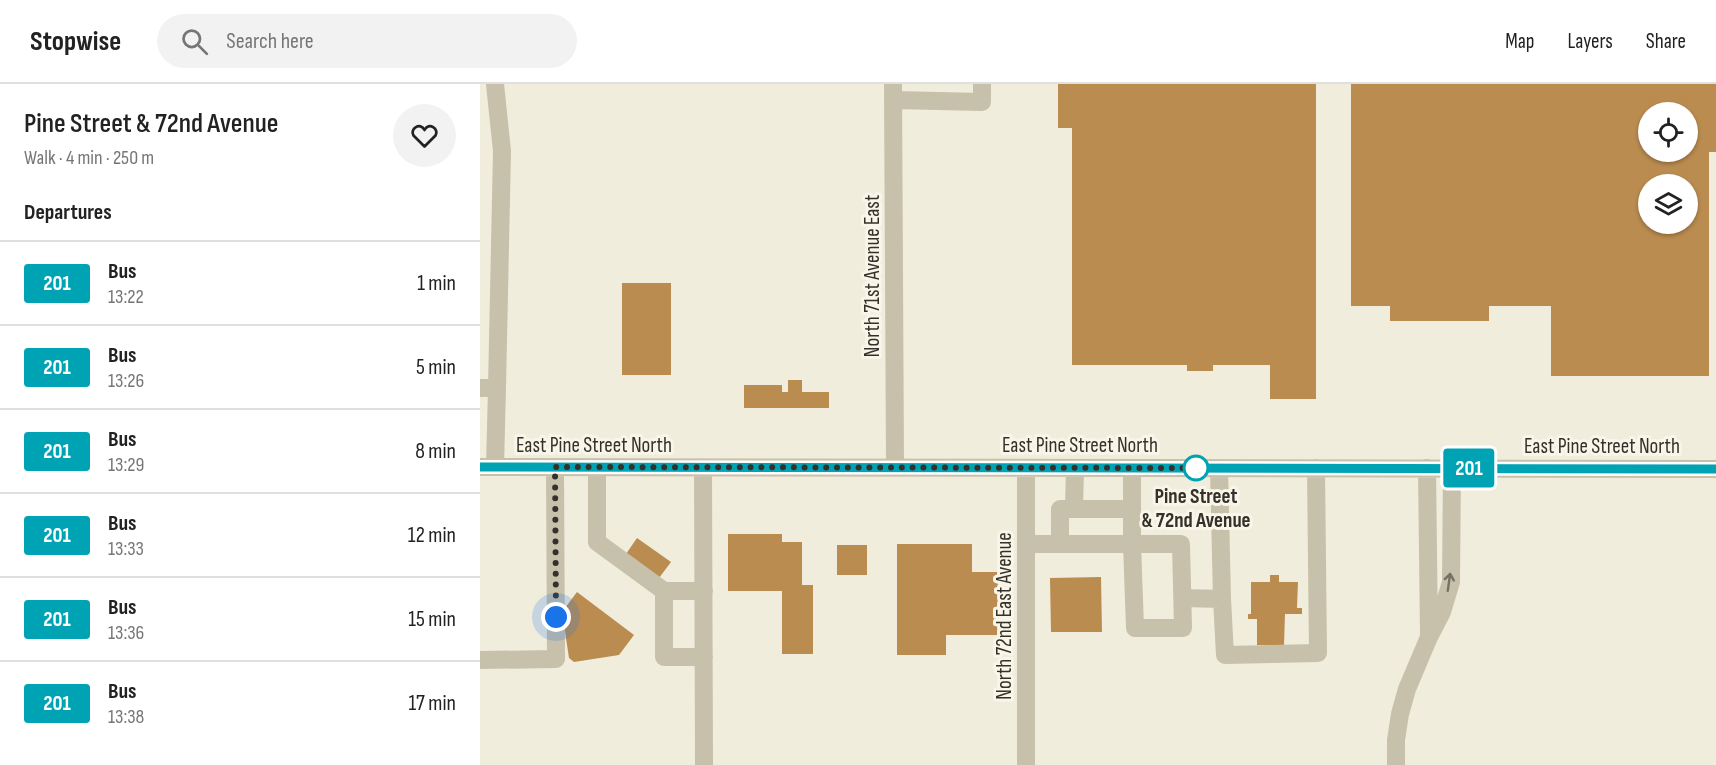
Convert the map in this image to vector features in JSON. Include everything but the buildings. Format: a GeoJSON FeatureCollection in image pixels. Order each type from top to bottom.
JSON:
{"type":"FeatureCollection","features":[{"type":"Feature","properties":{"kind":"street"},"geometry":{"type":"LineString","coordinates":[[488,467],[488,388],[502,152],[495,84]]}},
{"type":"Feature","properties":{"kind":"street"},"geometry":{"type":"LineString","coordinates":[[893,92],[982,102],[982,84]]}},
{"type":"Feature","properties":{"kind":"street","name":"North 71st Avenue East"},"geometry":{"type":"LineString","coordinates":[[893,92],[896,467]]}},
{"type":"Feature","properties":{"kind":"street","name":"East Pine Street North"},"geometry":{"type":"LineString","coordinates":[[488,467],[1716,469]]}},
{"type":"Feature","properties":{"kind":"street"},"geometry":{"type":"LineString","coordinates":[[480,660],[556,659],[555,467]]}},
{"type":"Feature","properties":{"kind":"street"},"geometry":{"type":"LineString","coordinates":[[597,467],[597,542],[664,591],[704,591]]}},
{"type":"Feature","properties":{"kind":"street"},"geometry":{"type":"LineString","coordinates":[[704,468],[704,765]]}},
{"type":"Feature","properties":{"kind":"street","name":"North 72nd East Avenue"},"geometry":{"type":"LineString","coordinates":[[1026,468],[1026,765]]}},
{"type":"Feature","properties":{"kind":"street"},"geometry":{"type":"LineString","coordinates":[[1074,509],[1075,468]]}},
{"type":"Feature","properties":{"kind":"street"},"geometry":{"type":"LineString","coordinates":[[1026,544],[1060,544],[1132,544],[1181,544],[1183,628],[1135,628],[1132,544],[1132,468]]}},
{"type":"Feature","properties":{"kind":"street"},"geometry":{"type":"LineString","coordinates":[[1219,468],[1225,655],[1318,652],[1316,468]]}},
{"type":"Feature","properties":{"kind":"street"},"geometry":{"type":"LineString","coordinates":[[1427,468],[1429,636]]}},
{"type":"Feature","properties":{"kind":"street"},"geometry":{"type":"LineString","coordinates":[[1396,765],[1396,740],[1407,689],[1429,636],[1442,612],[1451,582],[1452,468]]}},
{"type":"Feature","properties":{"kind":"street"},"geometry":{"type":"LineString","coordinates":[[1060,544],[1060,508],[1132,509]]}},
{"type":"Feature","properties":{"kind":"street"},"geometry":{"type":"LineString","coordinates":[[664,591],[664,657],[704,657]]}},
{"type":"Feature","properties":{"kind":"street"},"geometry":{"type":"LineString","coordinates":[[1183,598],[1222,599]]}},
{"type":"Feature","properties":{"kind":"bus line","name":"201"},"geometry":{"type":"LineString","coordinates":[[480,467],[1716,469]]}},
{"type":"Feature","properties":{"kind":"place","name":"Pine Street & 72nd Avenue"},"geometry":{"type":"Point","coordinates":[1196,468]}},
{"type":"Feature","properties":{"kind":"route"},"geometry":{"type":"LineString","coordinates":[[556,617],[555,467],[1196,468]]}}]}
